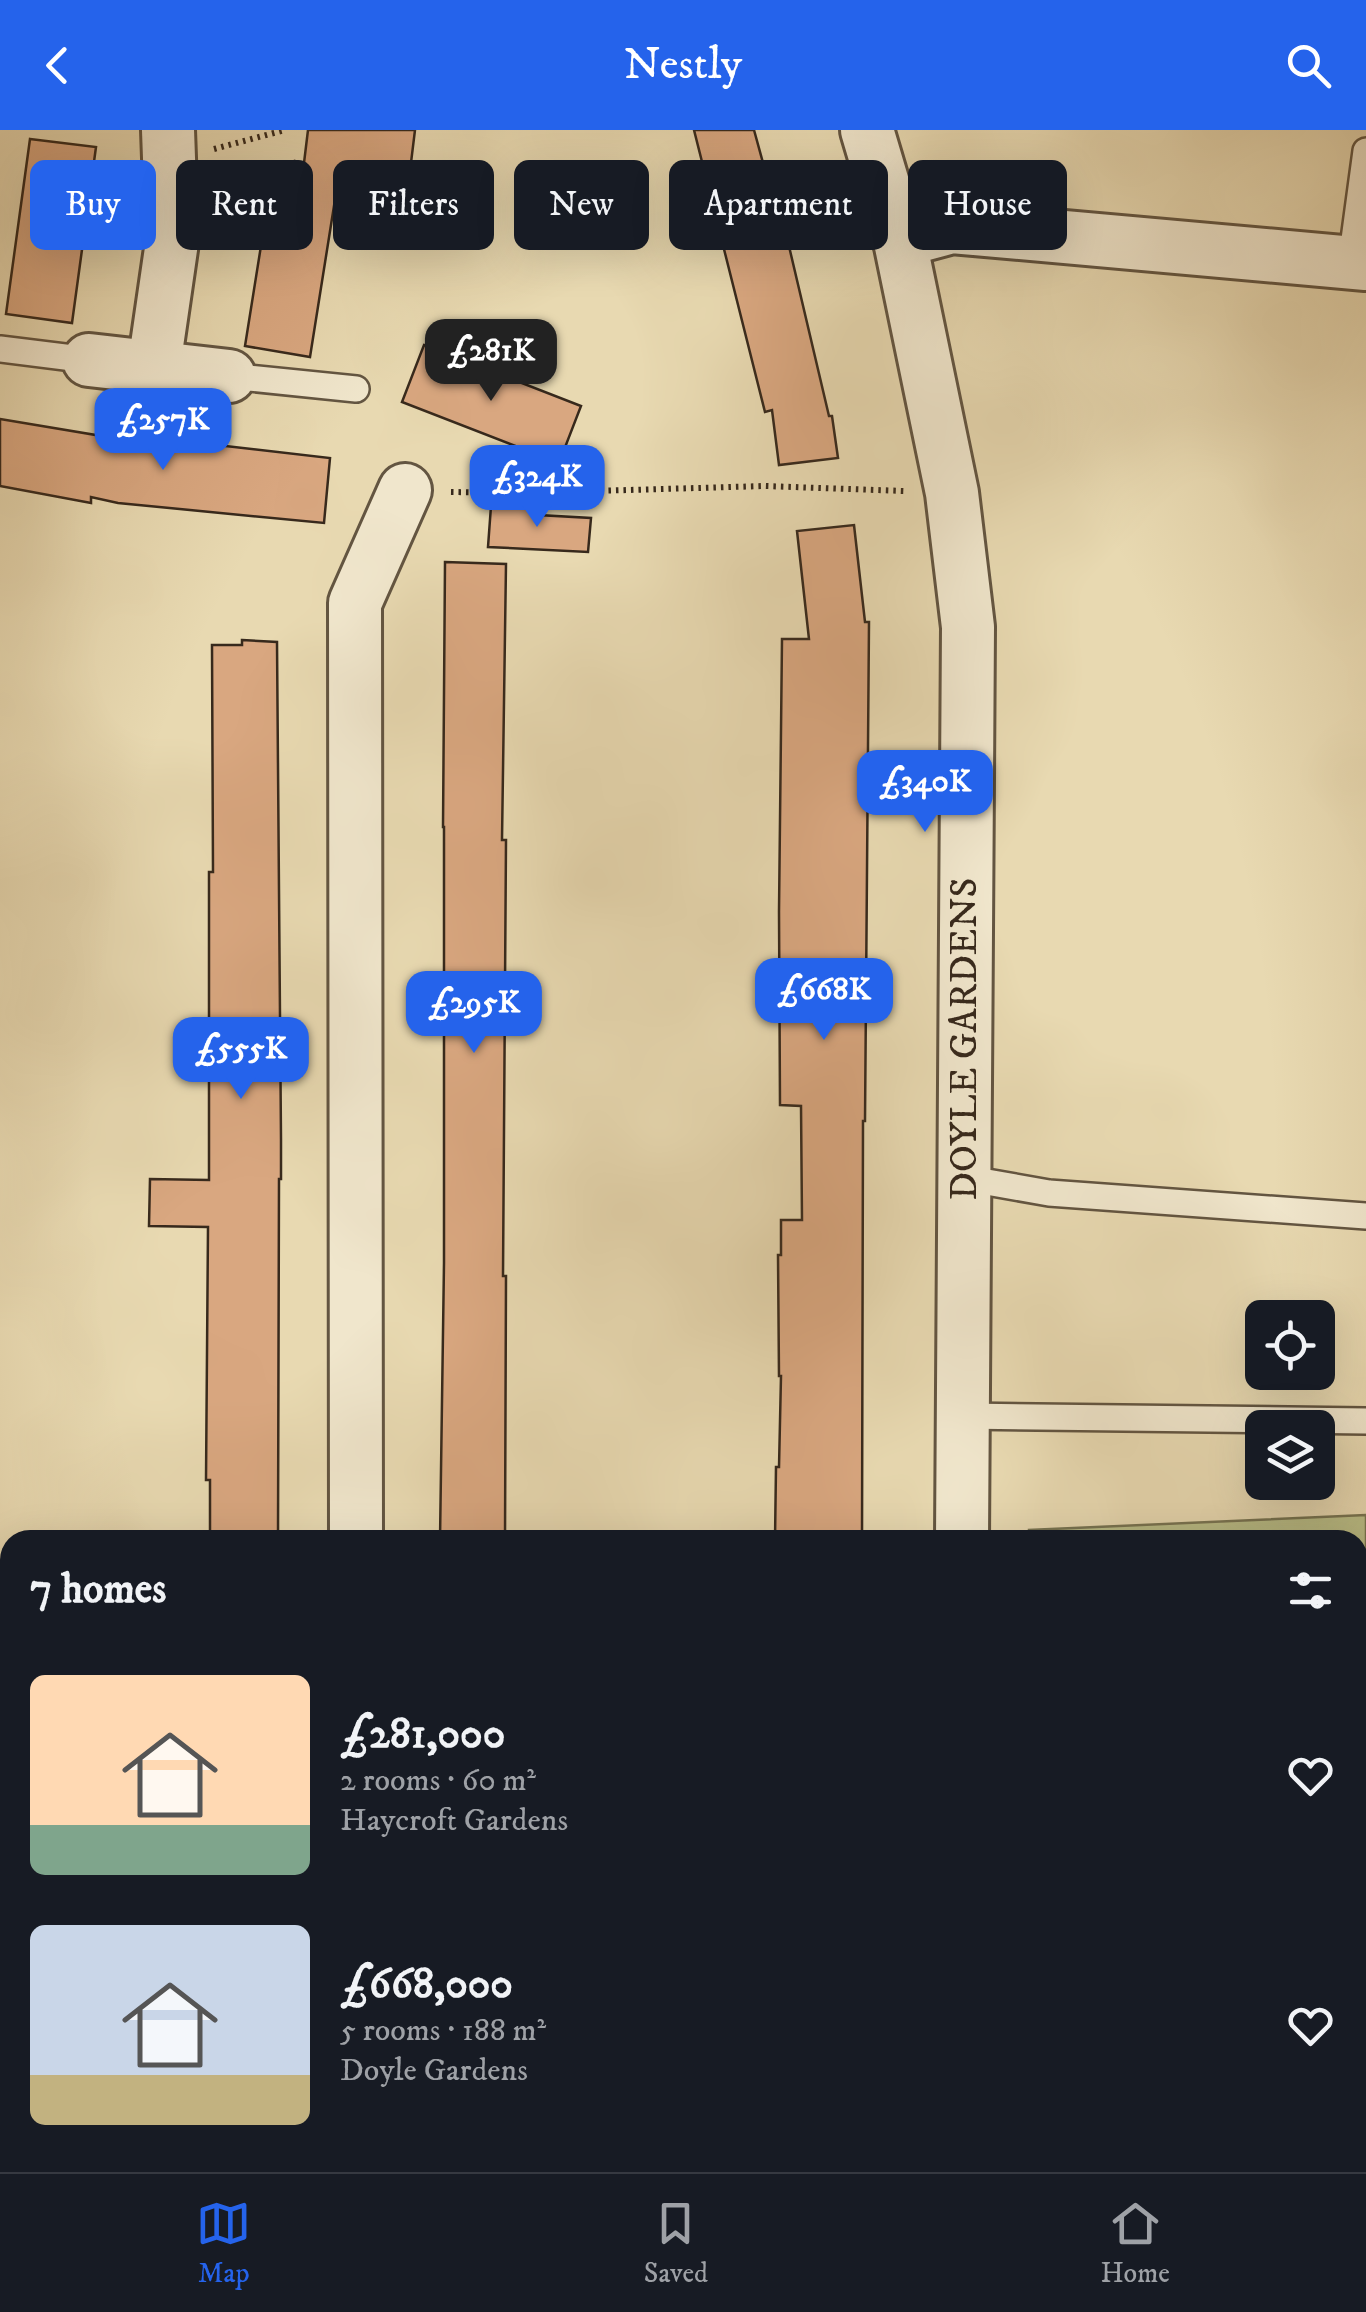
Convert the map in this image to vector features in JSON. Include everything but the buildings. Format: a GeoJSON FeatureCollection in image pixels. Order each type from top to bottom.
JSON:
{"type":"FeatureCollection","features":[{"type":"Feature","properties":{"kind":"street","name":"DOYLE GARDENS"},"geometry":{"type":"LineString","coordinates":[[867,130],[900,242],[952,493],[968,627],[962,1530]]}},
{"type":"Feature","properties":{"kind":"street"},"geometry":{"type":"LineString","coordinates":[[154,366],[172,242],[168,146]]}},
{"type":"Feature","properties":{"kind":"street"},"geometry":{"type":"LineString","coordinates":[[900,242],[952,227],[1358,263]]}},
{"type":"Feature","properties":{"kind":"street"},"geometry":{"type":"LineString","coordinates":[[89,360],[228,376]]}},
{"type":"Feature","properties":{"kind":"street"},"geometry":{"type":"LineString","coordinates":[[356,1530],[354,603],[405,490]]}},
{"type":"Feature","properties":{"kind":"lane"},"geometry":{"type":"LineString","coordinates":[[1358,263],[1366,151]]}},
{"type":"Feature","properties":{"kind":"lane"},"geometry":{"type":"LineString","coordinates":[[0,349],[89,360]]}},
{"type":"Feature","properties":{"kind":"lane"},"geometry":{"type":"LineString","coordinates":[[228,376],[356,389]]}},
{"type":"Feature","properties":{"kind":"lane"},"geometry":{"type":"LineString","coordinates":[[964,1178],[1049,1193],[1366,1216]]}},
{"type":"Feature","properties":{"kind":"lane"},"geometry":{"type":"LineString","coordinates":[[963,1416],[1366,1421]]}},
{"type":"Feature","properties":{"kind":"path"},"geometry":{"type":"LineString","coordinates":[[168,146],[286,130]]}},
{"type":"Feature","properties":{"kind":"path"},"geometry":{"type":"LineString","coordinates":[[405,490],[526,493],[764,486],[952,493]]}},
{"type":"Feature","properties":{"kind":"green space"},"geometry":{"type":"Polygon","coordinates":[[[1366,1515],[1366,1530],[1029,1530],[1366,1515]]]}}]}
